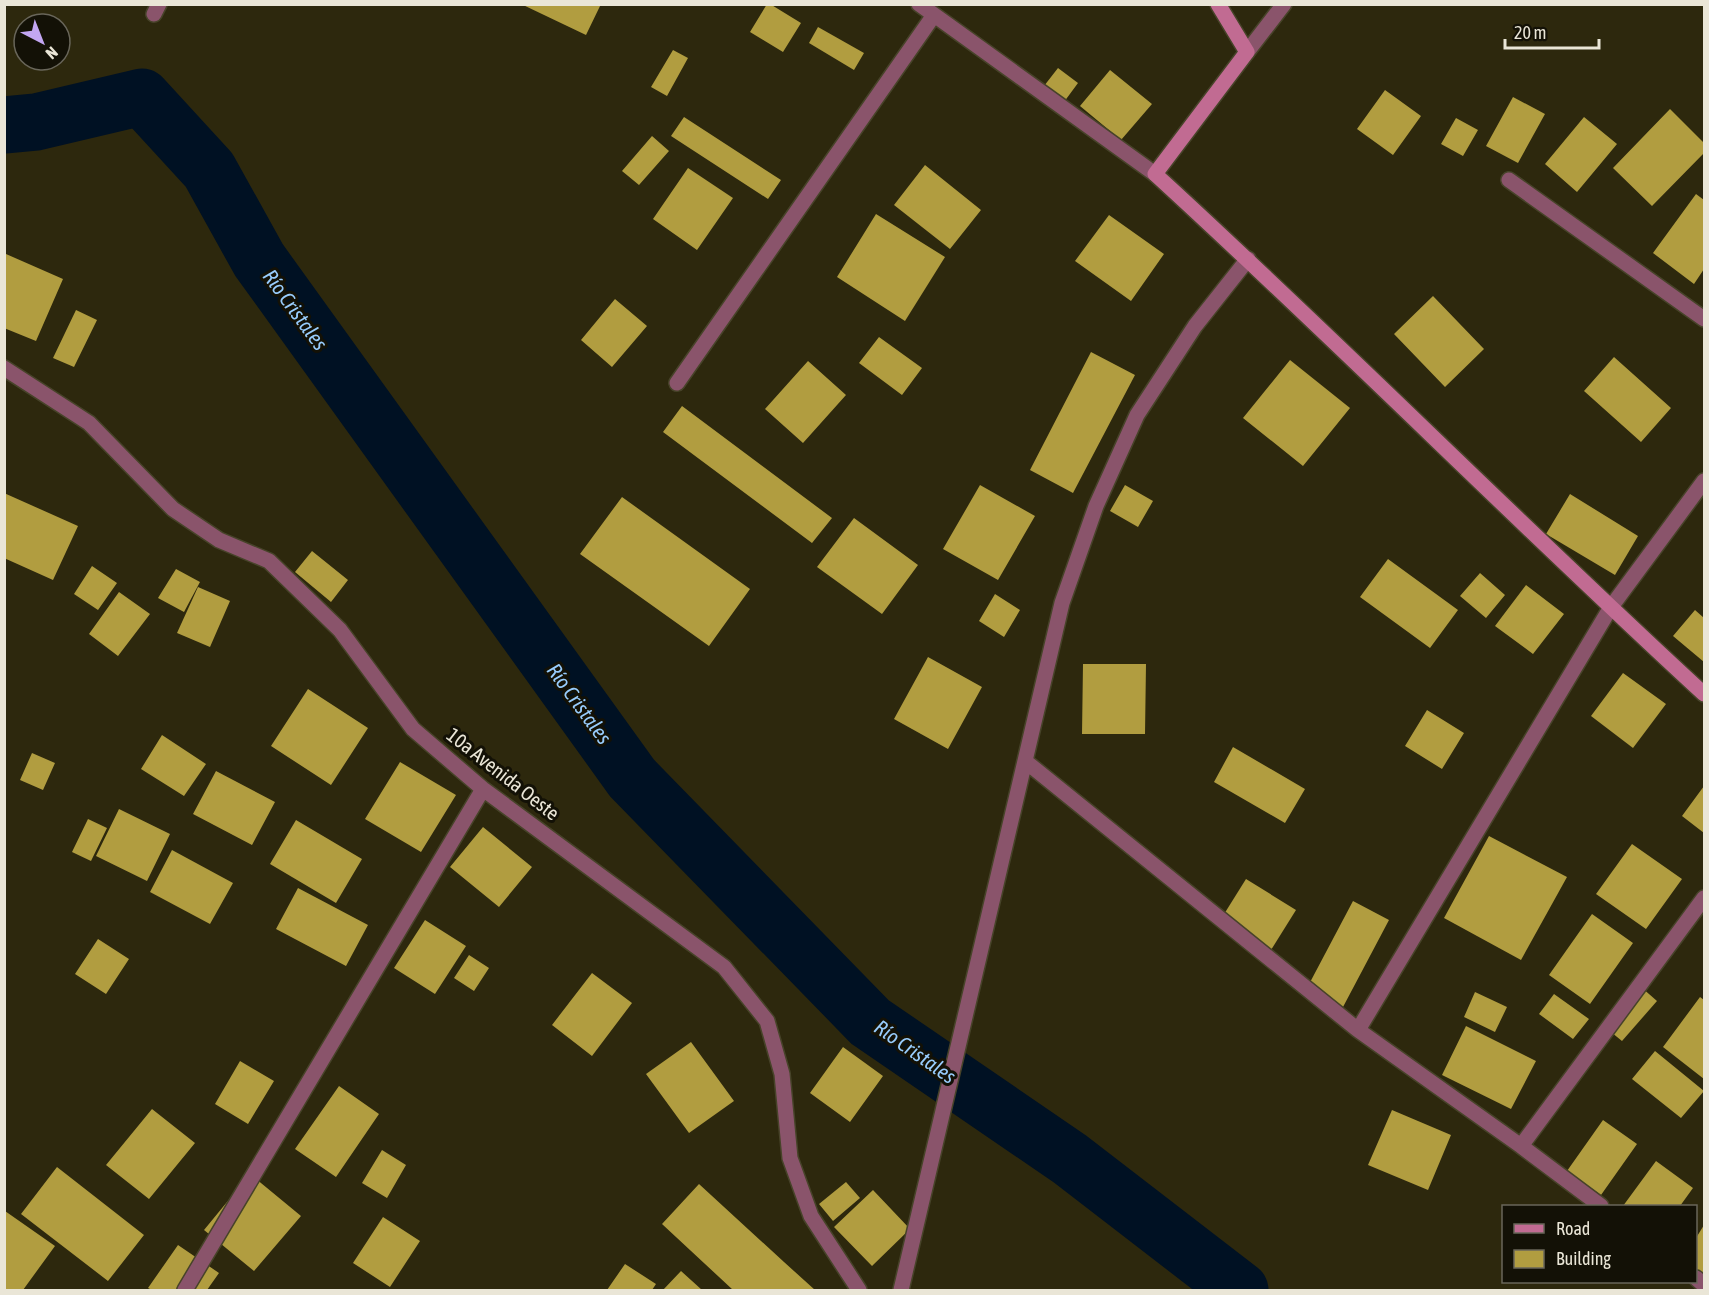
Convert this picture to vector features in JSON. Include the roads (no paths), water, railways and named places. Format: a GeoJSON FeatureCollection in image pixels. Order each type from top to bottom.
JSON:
{"type":"FeatureCollection","features":[{"type":"Feature","properties":{"kind":"street"},"geometry":{"type":"LineString","coordinates":[[919,4],[1155,174],[1248,259],[1704,694]]}},
{"type":"Feature","properties":{"kind":"street"},"geometry":{"type":"LineString","coordinates":[[1218,4],[1247,52]]}},
{"type":"Feature","properties":{"kind":"street"},"geometry":{"type":"LineString","coordinates":[[1155,174],[1284,4]]}},
{"type":"Feature","properties":{"kind":"street"},"geometry":{"type":"LineString","coordinates":[[677,383],[934,15]]}},
{"type":"Feature","properties":{"kind":"street"},"geometry":{"type":"LineString","coordinates":[[1509,180],[1704,319]]}},
{"type":"Feature","properties":{"kind":"street"},"geometry":{"type":"LineString","coordinates":[[901,1290],[1062,603],[1095,506],[1137,415],[1195,326],[1248,259]]}},
{"type":"Feature","properties":{"kind":"street","name":"10a Avenida Oeste"},"geometry":{"type":"LineString","coordinates":[[4,368],[89,423],[173,510],[219,540],[269,561],[340,630],[413,729],[483,789],[724,967],[767,1021],[782,1074],[790,1158],[811,1216],[859,1290]]}},
{"type":"Feature","properties":{"kind":"street"},"geometry":{"type":"LineString","coordinates":[[1358,1030],[1611,607],[1704,481]]}},
{"type":"Feature","properties":{"kind":"street"},"geometry":{"type":"LineString","coordinates":[[1025,761],[1358,1030],[1600,1205]]}},
{"type":"Feature","properties":{"kind":"street"},"geometry":{"type":"LineString","coordinates":[[185,1290],[483,789]]}},
{"type":"Feature","properties":{"kind":"street"},"geometry":{"type":"LineString","coordinates":[[1521,1146],[1704,898]]}},
{"type":"Feature","properties":{"kind":"waterway","name":"Río Cristales"},"geometry":{"type":"LineString","coordinates":[[4,125],[36,122],[142,97],[209,170],[259,260],[632,778],[870,1022],[1070,1159],[1240,1290]]}}]}
